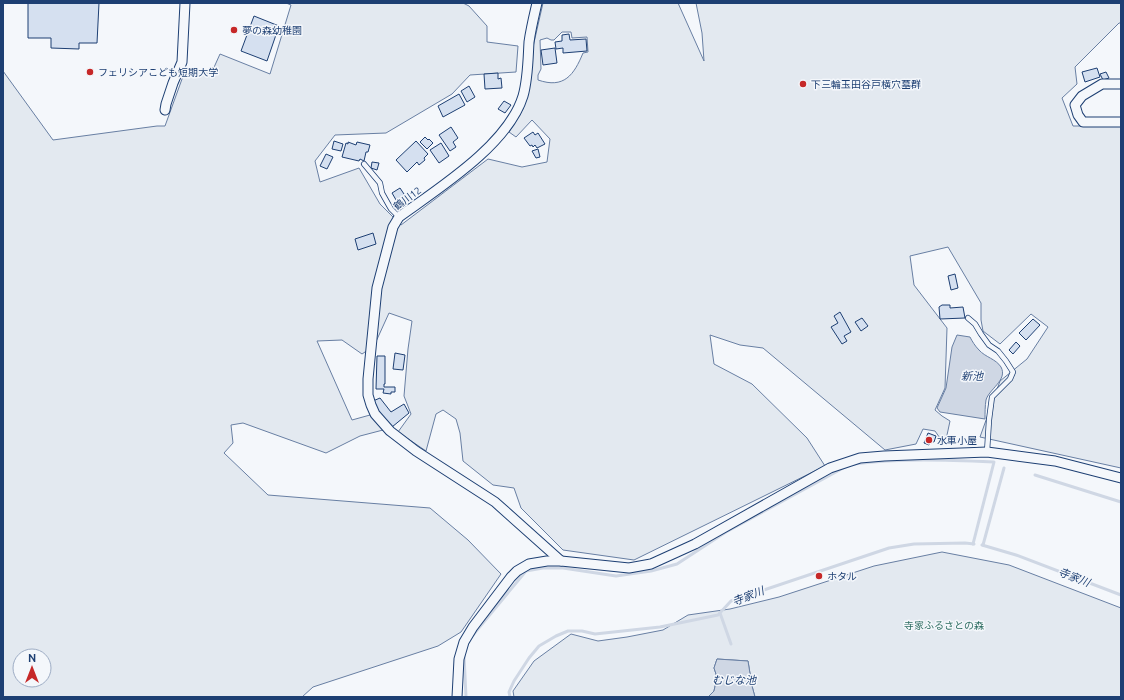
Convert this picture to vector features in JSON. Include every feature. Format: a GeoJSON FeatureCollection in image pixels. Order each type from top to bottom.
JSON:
{"type":"FeatureCollection","features":[{"type":"Feature","properties":{"kind":"street"},"geometry":{"type":"LineString","coordinates":[[165,110],[173,83],[182,62],[185,3]]}},
{"type":"Feature","properties":{"kind":"street","name":"鶴川12"},"geometry":{"type":"LineString","coordinates":[[537,3],[532,23],[524,95],[518,112],[496,139],[464,170],[399,217],[393,227],[377,288],[368,388],[371,405],[382,423],[390,431],[416,451],[495,502],[561,561]]}},
{"type":"Feature","properties":{"kind":"street"},"geometry":{"type":"LineString","coordinates":[[1121,84],[1102,84],[1082,96],[1075,105],[1078,115],[1083,122],[1121,122]]}},
{"type":"Feature","properties":{"kind":"street"},"geometry":{"type":"LineString","coordinates":[[457,697],[459,659],[464,642],[472,627],[511,577],[517,571],[530,564],[538,562],[561,561],[629,568],[651,564],[695,544],[830,468],[860,458],[987,452],[1055,461],[1121,478]]}},
{"type":"Feature","properties":{"kind":"lane"},"geometry":{"type":"LineString","coordinates":[[364,164],[380,183],[382,193],[391,209],[399,217]]}},
{"type":"Feature","properties":{"kind":"lane"},"geometry":{"type":"LineString","coordinates":[[968,318],[975,324],[989,345],[998,350],[1013,372],[1010,379],[992,396],[987,452]]}},
{"type":"Feature","properties":{"kind":"green space"},"geometry":{"type":"Polygon","coordinates":[[[286,3],[463,3],[469,6],[487,26],[487,42],[518,46],[516,72],[470,75],[452,94],[386,133],[335,135],[315,161],[320,182],[359,168],[380,204],[401,225],[488,159],[522,167],[547,162],[550,139],[532,120],[516,137],[509,132],[523,109],[533,47],[543,3],[678,3],[704,61],[702,33],[696,3],[1121,3],[1121,23],[1119,23],[1075,67],[1077,84],[1062,98],[1073,126],[1121,126],[1121,468],[980,437],[1000,381],[1027,359],[1048,327],[1031,314],[1000,344],[983,331],[981,320],[981,303],[948,247],[910,256],[914,285],[947,328],[945,388],[935,410],[950,421],[947,435],[942,441],[935,431],[923,429],[916,444],[885,450],[763,348],[740,345],[710,335],[714,364],[752,384],[807,438],[825,466],[634,560],[563,550],[521,508],[514,488],[493,485],[463,461],[460,433],[456,419],[443,410],[436,414],[426,451],[398,432],[411,414],[404,396],[412,321],[389,313],[374,346],[362,354],[342,340],[317,341],[352,420],[370,415],[383,430],[360,436],[326,453],[243,423],[231,425],[233,443],[224,453],[268,495],[430,508],[468,540],[501,574],[461,632],[438,646],[313,687],[302,697],[3,697],[3,71],[53,140],[165,126],[186,68],[211,74],[220,54],[270,74],[291,5],[286,3]],[[562,32],[554,40],[547,38],[540,40],[541,69],[538,75],[538,80],[555,83],[567,78],[576,68],[583,53],[588,52],[587,37],[572,38],[571,32],[562,32]]]}},
{"type":"Feature","properties":{"kind":"green space","name":"寺家ふるさとの森"},"geometry":{"type":"Polygon","coordinates":[[[942,552],[1009,565],[1121,608],[1121,697],[755,697],[748,661],[717,659],[714,668],[717,677],[714,691],[708,697],[514,697],[513,691],[534,661],[571,634],[598,641],[663,630],[688,615],[730,609],[779,597],[874,566],[942,552]]]}},
{"type":"Feature","properties":{"kind":"water","name":"新池"},"geometry":{"type":"Polygon","coordinates":[[[957,335],[970,337],[981,352],[1001,367],[1002,376],[986,400],[985,419],[940,412],[937,408],[946,388],[952,347],[957,335]]]}},
{"type":"Feature","properties":{"kind":"water","name":"むじな池"},"geometry":{"type":"Polygon","coordinates":[[[717,659],[748,661],[755,697],[708,697],[714,691],[717,677],[714,668],[717,659]]]}},
{"type":"Feature","properties":{"kind":"building"},"geometry":{"type":"Polygon","coordinates":[[[28,3],[99,3],[97,43],[79,43],[79,49],[51,48],[51,38],[28,38],[28,3]]]}},
{"type":"Feature","properties":{"kind":"building"},"geometry":{"type":"Polygon","coordinates":[[[254,16],[279,26],[267,61],[241,51],[254,16]]]}},
{"type":"Feature","properties":{"kind":"building"},"geometry":{"type":"Polygon","coordinates":[[[569,34],[570,40],[586,39],[587,51],[563,53],[563,48],[556,49],[555,42],[562,41],[562,35],[569,34]]]}},
{"type":"Feature","properties":{"kind":"building"},"geometry":{"type":"Polygon","coordinates":[[[555,48],[557,63],[543,65],[541,50],[555,48]]]}},
{"type":"Feature","properties":{"kind":"building"},"geometry":{"type":"Polygon","coordinates":[[[1097,68],[1100,77],[1085,82],[1082,72],[1097,68]]]}},
{"type":"Feature","properties":{"kind":"building"},"geometry":{"type":"Polygon","coordinates":[[[1106,72],[1109,78],[1103,80],[1100,74],[1106,72]]]}},
{"type":"Feature","properties":{"kind":"building"},"geometry":{"type":"Polygon","coordinates":[[[498,73],[498,79],[501,78],[502,88],[485,89],[484,74],[498,73]]]}},
{"type":"Feature","properties":{"kind":"building"},"geometry":{"type":"Polygon","coordinates":[[[469,86],[475,97],[467,102],[461,91],[469,86]]]}},
{"type":"Feature","properties":{"kind":"building"},"geometry":{"type":"Polygon","coordinates":[[[459,94],[465,105],[443,117],[438,106],[459,94]]]}},
{"type":"Feature","properties":{"kind":"building"},"geometry":{"type":"Polygon","coordinates":[[[504,101],[511,105],[505,113],[498,109],[504,101]]]}},
{"type":"Feature","properties":{"kind":"building"},"geometry":{"type":"Polygon","coordinates":[[[451,127],[458,138],[453,142],[456,147],[450,151],[439,135],[451,127]]]}},
{"type":"Feature","properties":{"kind":"building"},"geometry":{"type":"Polygon","coordinates":[[[533,132],[535,135],[538,133],[545,144],[537,148],[535,145],[533,147],[532,145],[530,146],[524,138],[533,132]]]}},
{"type":"Feature","properties":{"kind":"building"},"geometry":{"type":"Polygon","coordinates":[[[425,137],[433,143],[427,149],[420,142],[425,137]]]}},
{"type":"Feature","properties":{"kind":"building"},"geometry":{"type":"Polygon","coordinates":[[[334,141],[343,144],[341,151],[332,149],[334,141]]]}},
{"type":"Feature","properties":{"kind":"building"},"geometry":{"type":"Polygon","coordinates":[[[416,141],[428,154],[424,158],[425,160],[419,165],[417,162],[407,172],[396,160],[416,141]]]}},
{"type":"Feature","properties":{"kind":"building"},"geometry":{"type":"Polygon","coordinates":[[[348,142],[356,145],[357,142],[370,145],[368,152],[366,152],[364,161],[360,159],[359,161],[342,157],[346,143],[348,144],[348,142]]]}},
{"type":"Feature","properties":{"kind":"building"},"geometry":{"type":"Polygon","coordinates":[[[441,143],[449,156],[439,163],[430,150],[441,143]]]}},
{"type":"Feature","properties":{"kind":"building"},"geometry":{"type":"Polygon","coordinates":[[[538,149],[540,157],[536,158],[532,151],[538,149]]]}},
{"type":"Feature","properties":{"kind":"building"},"geometry":{"type":"Polygon","coordinates":[[[326,154],[333,157],[327,169],[320,166],[326,154]]]}},
{"type":"Feature","properties":{"kind":"building"},"geometry":{"type":"Polygon","coordinates":[[[372,162],[379,163],[377,170],[371,168],[372,162]]]}},
{"type":"Feature","properties":{"kind":"building"},"geometry":{"type":"Polygon","coordinates":[[[400,188],[408,200],[399,205],[392,193],[400,188]]]}},
{"type":"Feature","properties":{"kind":"building"},"geometry":{"type":"Polygon","coordinates":[[[373,233],[376,244],[358,250],[355,239],[373,233]]]}},
{"type":"Feature","properties":{"kind":"building"},"geometry":{"type":"Polygon","coordinates":[[[955,274],[958,288],[951,290],[948,276],[955,274]]]}},
{"type":"Feature","properties":{"kind":"building"},"geometry":{"type":"Polygon","coordinates":[[[942,305],[950,305],[950,308],[963,307],[965,318],[940,319],[939,307],[942,305]]]}},
{"type":"Feature","properties":{"kind":"building"},"geometry":{"type":"Polygon","coordinates":[[[840,312],[851,332],[844,336],[847,341],[842,344],[831,327],[838,323],[834,316],[840,312]]]}},
{"type":"Feature","properties":{"kind":"building"},"geometry":{"type":"Polygon","coordinates":[[[862,318],[868,326],[861,331],[855,322],[862,318]]]}},
{"type":"Feature","properties":{"kind":"building"},"geometry":{"type":"Polygon","coordinates":[[[1033,319],[1040,325],[1026,340],[1019,333],[1033,319]]]}},
{"type":"Feature","properties":{"kind":"building"},"geometry":{"type":"Polygon","coordinates":[[[1016,342],[1020,346],[1013,354],[1009,350],[1016,342]]]}},
{"type":"Feature","properties":{"kind":"building"},"geometry":{"type":"Polygon","coordinates":[[[395,353],[405,355],[403,370],[393,369],[395,353]]]}},
{"type":"Feature","properties":{"kind":"building"},"geometry":{"type":"Polygon","coordinates":[[[377,356],[385,356],[384,387],[395,387],[395,392],[391,392],[391,394],[383,393],[384,389],[376,389],[377,356]]]}},
{"type":"Feature","properties":{"kind":"building"},"geometry":{"type":"Polygon","coordinates":[[[380,398],[391,412],[404,404],[409,413],[392,427],[377,410],[373,401],[380,398]]]}},
{"type":"Feature","properties":{"kind":"building"},"geometry":{"type":"Polygon","coordinates":[[[928,433],[936,436],[934,442],[931,441],[929,445],[924,443],[928,433]]]}},
{"type":"Feature","properties":{"kind":"waterway"},"geometry":{"type":"LineString","coordinates":[[854,464],[906,460],[994,462],[973,544]]}},
{"type":"Feature","properties":{"kind":"waterway"},"geometry":{"type":"LineString","coordinates":[[473,635],[526,571],[543,568],[563,568],[616,576],[651,571],[677,564],[726,532],[845,467]]}},
{"type":"Feature","properties":{"kind":"waterway"},"geometry":{"type":"LineString","coordinates":[[983,545],[1004,468]]}},
{"type":"Feature","properties":{"kind":"waterway"},"geometry":{"type":"LineString","coordinates":[[1035,475],[1121,502]]}},
{"type":"Feature","properties":{"kind":"waterway","name":"寺家川"},"geometry":{"type":"LineString","coordinates":[[510,697],[509,692],[514,681],[539,646],[568,631],[582,631],[595,634],[660,627],[718,615],[731,601],[889,548],[914,544],[974,544]]}},
{"type":"Feature","properties":{"kind":"waterway","name":"寺家川"},"geometry":{"type":"LineString","coordinates":[[982,545],[1016,555],[1121,595]]}},
{"type":"Feature","properties":{"kind":"waterway"},"geometry":{"type":"LineString","coordinates":[[720,613],[731,644]]}},
{"type":"Feature","properties":{"kind":"waterway"},"geometry":{"type":"LineString","coordinates":[[464,655],[466,697]]}},
{"type":"Feature","properties":{"kind":"place","name":"夢の森幼稚園"},"geometry":{"type":"Point","coordinates":[234,30]}},
{"type":"Feature","properties":{"kind":"place","name":"フェリシアこども短期大学"},"geometry":{"type":"Point","coordinates":[90,72]}},
{"type":"Feature","properties":{"kind":"place","name":"下三輪玉田谷戸横穴墓群"},"geometry":{"type":"Point","coordinates":[803,84]}},
{"type":"Feature","properties":{"kind":"place","name":"水車小屋"},"geometry":{"type":"Point","coordinates":[929,440]}},
{"type":"Feature","properties":{"kind":"place","name":"ホタル"},"geometry":{"type":"Point","coordinates":[819,576]}}]}
